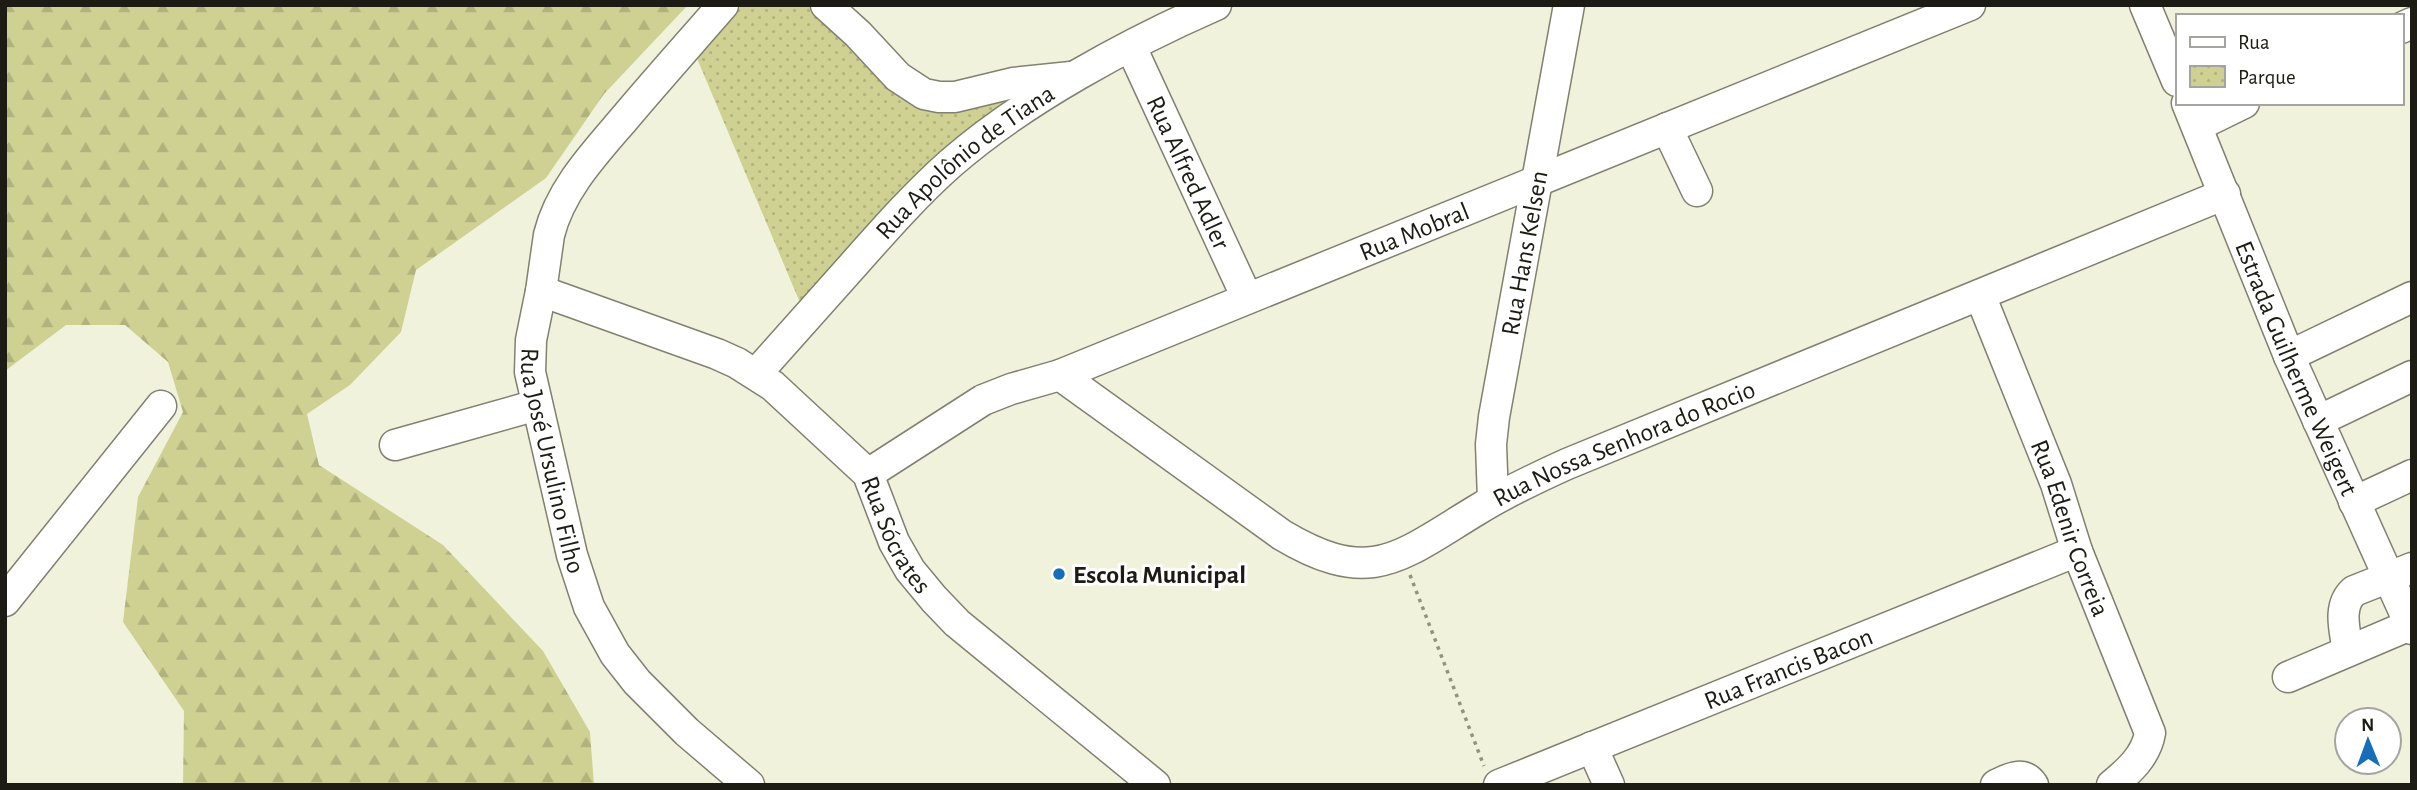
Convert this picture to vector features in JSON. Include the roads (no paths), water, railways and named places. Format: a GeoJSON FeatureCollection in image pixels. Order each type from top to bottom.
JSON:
{"type":"FeatureCollection","features":[{"type":"Feature","properties":{"kind":"street","name":"Rua José Ursulino Filho"},"geometry":{"type":"LineString","coordinates":[[723,5],[609,137],[561,202],[549,235],[529,356],[537,405],[580,583],[589,607],[615,654],[661,706],[748,785]]}},
{"type":"Feature","properties":{"kind":"street"},"geometry":{"type":"LineString","coordinates":[[826,5],[858,34],[898,77],[924,94],[955,97],[1013,83],[1077,77]]}},
{"type":"Feature","properties":{"kind":"street","name":"Rua Apolônio de Tiana"},"geometry":{"type":"LineString","coordinates":[[756,374],[889,225],[951,163],[988,133],[1077,77],[1216,5]]}},
{"type":"Feature","properties":{"kind":"street","name":"Rua Hans Kelsen"},"geometry":{"type":"LineString","coordinates":[[1493,500],[1491,444],[1494,417],[1569,5]]}},
{"type":"Feature","properties":{"kind":"street","name":"Rua Mobral"},"geometry":{"type":"LineString","coordinates":[[868,474],[983,400],[1060,375],[1970,5]]}},
{"type":"Feature","properties":{"kind":"street"},"geometry":{"type":"LineString","coordinates":[[2145,5],[2176,78]]}},
{"type":"Feature","properties":{"kind":"street","name":"Rua Alfred Adler"},"geometry":{"type":"LineString","coordinates":[[1131,47],[1247,298]]}},
{"type":"Feature","properties":{"kind":"street"},"geometry":{"type":"LineString","coordinates":[[2192,115],[2236,105]]}},
{"type":"Feature","properties":{"kind":"street","name":"Estrada Guilherme Weigert"},"geometry":{"type":"LineString","coordinates":[[2192,115],[2289,356],[2354,502],[2401,574],[2411,627]]}},
{"type":"Feature","properties":{"kind":"street"},"geometry":{"type":"LineString","coordinates":[[1667,128],[1697,191]]}},
{"type":"Feature","properties":{"kind":"street","name":"Rua Nossa Senhora do Rocio"},"geometry":{"type":"LineString","coordinates":[[1060,375],[1282,535],[1326,557],[1351,563],[1371,563],[1402,555],[1493,500],[1567,464],[2225,194]]}},
{"type":"Feature","properties":{"kind":"street","name":"Rua Sócrates"},"geometry":{"type":"LineString","coordinates":[[541,290],[717,354],[773,386],[868,474],[894,542],[933,600],[957,623],[1155,785]]}},
{"type":"Feature","properties":{"kind":"street","name":"Rua Edenir Correia"},"geometry":{"type":"LineString","coordinates":[[1980,295],[2061,496],[2077,551],[2150,733],[2148,745],[2137,761],[2112,785]]}},
{"type":"Feature","properties":{"kind":"street"},"geometry":{"type":"LineString","coordinates":[[2289,356],[2412,297]]}},
{"type":"Feature","properties":{"kind":"street"},"geometry":{"type":"LineString","coordinates":[[2318,421],[2412,376]]}},
{"type":"Feature","properties":{"kind":"street"},"geometry":{"type":"LineString","coordinates":[[395,445],[537,405]]}},
{"type":"Feature","properties":{"kind":"street"},"geometry":{"type":"LineString","coordinates":[[5,601],[161,406]]}},
{"type":"Feature","properties":{"kind":"street"},"geometry":{"type":"LineString","coordinates":[[2354,502],[2412,475]]}},
{"type":"Feature","properties":{"kind":"street","name":"Rua Francis Bacon"},"geometry":{"type":"LineString","coordinates":[[1493,779],[1592,747],[2077,551]]}},
{"type":"Feature","properties":{"kind":"street"},"geometry":{"type":"LineString","coordinates":[[2348,651],[2343,612],[2348,597],[2354,592],[2401,574]]}},
{"type":"Feature","properties":{"kind":"street"},"geometry":{"type":"LineString","coordinates":[[2288,677],[2411,627]]}},
{"type":"Feature","properties":{"kind":"street"},"geometry":{"type":"LineString","coordinates":[[1592,747],[1609,785]]}},
{"type":"Feature","properties":{"kind":"street"},"geometry":{"type":"LineString","coordinates":[[1996,785],[2022,776],[2033,785]]}},
{"type":"Feature","properties":{"kind":"place","name":"Escola Municipal"},"geometry":{"type":"Point","coordinates":[1059,574]}}]}
